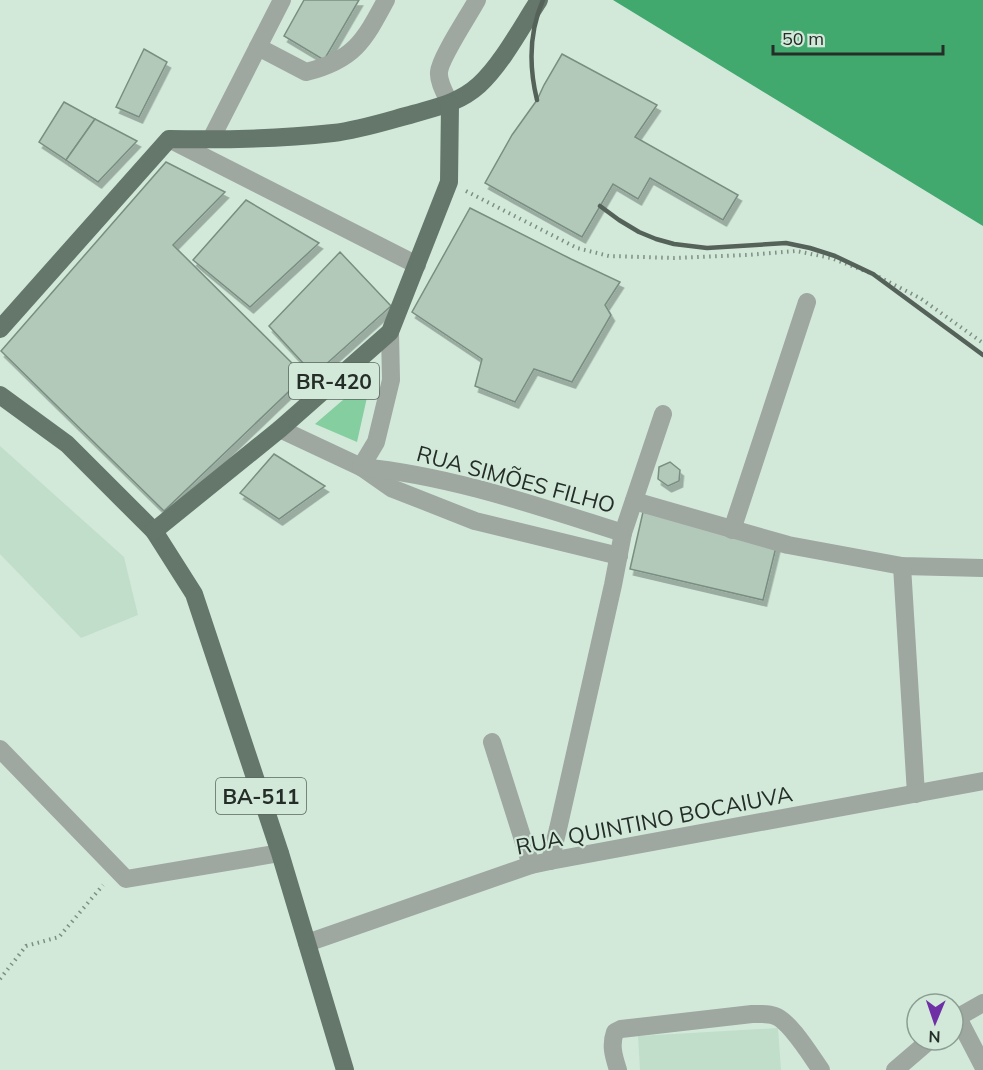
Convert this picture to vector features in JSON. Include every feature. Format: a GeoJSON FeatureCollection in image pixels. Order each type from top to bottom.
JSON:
{"type":"FeatureCollection","features":[{"type":"Feature","properties":{"kind":"main road"},"geometry":{"type":"LineString","coordinates":[[0,328],[169,139],[211,140],[334,133],[450,104],[471,91],[492,72],[539,0]]}},
{"type":"Feature","properties":{"kind":"main road","name":"BR-420"},"geometry":{"type":"LineString","coordinates":[[154,531],[280,429],[390,332],[449,182],[450,104]]}},
{"type":"Feature","properties":{"kind":"main road"},"geometry":{"type":"LineString","coordinates":[[0,395],[67,444],[154,531]]}},
{"type":"Feature","properties":{"kind":"main road","name":"BA-511"},"geometry":{"type":"LineString","coordinates":[[154,531],[194,594],[280,853],[345,1070]]}},
{"type":"Feature","properties":{"kind":"street"},"geometry":{"type":"LineString","coordinates":[[211,140],[282,0]]}},
{"type":"Feature","properties":{"kind":"street"},"geometry":{"type":"LineString","coordinates":[[258,47],[306,72],[326,67],[342,59],[359,45],[386,0]]}},
{"type":"Feature","properties":{"kind":"street"},"geometry":{"type":"LineString","coordinates":[[450,104],[439,72],[447,52],[477,0]]}},
{"type":"Feature","properties":{"kind":"street"},"geometry":{"type":"LineString","coordinates":[[169,139],[417,265]]}},
{"type":"Feature","properties":{"kind":"street"},"geometry":{"type":"LineString","coordinates":[[732,530],[807,302]]}},
{"type":"Feature","properties":{"kind":"street"},"geometry":{"type":"LineString","coordinates":[[360,467],[376,442],[391,380],[390,332]]}},
{"type":"Feature","properties":{"kind":"street"},"geometry":{"type":"LineString","coordinates":[[550,861],[623,533],[663,414]]}},
{"type":"Feature","properties":{"kind":"street","name":"RUA SIMÕES FILHO"},"geometry":{"type":"LineString","coordinates":[[280,429],[360,467],[391,488],[475,521],[619,556]]}},
{"type":"Feature","properties":{"kind":"street","name":"RUA SIMÕES FILHO"},"geometry":{"type":"LineString","coordinates":[[360,467],[397,471],[486,490],[623,533]]}},
{"type":"Feature","properties":{"kind":"street"},"geometry":{"type":"LineString","coordinates":[[475,521],[486,490]]}},
{"type":"Feature","properties":{"kind":"street"},"geometry":{"type":"LineString","coordinates":[[634,501],[788,545],[902,566],[983,568]]}},
{"type":"Feature","properties":{"kind":"street"},"geometry":{"type":"LineString","coordinates":[[902,566],[916,794]]}},
{"type":"Feature","properties":{"kind":"street"},"geometry":{"type":"LineString","coordinates":[[492,742],[531,866]]}},
{"type":"Feature","properties":{"kind":"street"},"geometry":{"type":"LineString","coordinates":[[0,749],[126,879],[280,853]]}},
{"type":"Feature","properties":{"kind":"street","name":"RUA QUINTINO BOCAIUVA"},"geometry":{"type":"LineString","coordinates":[[307,943],[550,861],[982,783]]}},
{"type":"Feature","properties":{"kind":"street"},"geometry":{"type":"LineString","coordinates":[[965,1013],[983,1003]]}},
{"type":"Feature","properties":{"kind":"street"},"geometry":{"type":"LineString","coordinates":[[618,1070],[612,1047],[615,1032],[621,1029],[767,1014],[778,1017],[789,1026],[821,1070]]}},
{"type":"Feature","properties":{"kind":"street"},"geometry":{"type":"LineString","coordinates":[[965,1035],[983,1066]]}},
{"type":"Feature","properties":{"kind":"street"},"geometry":{"type":"LineString","coordinates":[[895,1070],[916,1052]]}},
{"type":"Feature","properties":{"kind":"path"},"geometry":{"type":"LineString","coordinates":[[449,182],[577,248],[609,256],[675,258],[795,251],[831,258],[873,274],[920,298],[983,343]]}},
{"type":"Feature","properties":{"kind":"path"},"geometry":{"type":"LineString","coordinates":[[0,980],[26,946],[59,937],[108,879],[126,879]]}},
{"type":"Feature","properties":{"kind":"shaded area"},"geometry":{"type":"Polygon","coordinates":[[[613,0],[983,0],[983,226],[613,0]]]}},
{"type":"Feature","properties":{"kind":"shaded area"},"geometry":{"type":"Polygon","coordinates":[[[372,375],[357,442],[315,424],[372,375]]]}},
{"type":"Feature","properties":{"kind":"shaded area"},"geometry":{"type":"Polygon","coordinates":[[[0,446],[124,557],[138,615],[81,638],[0,554],[0,446]]]}},
{"type":"Feature","properties":{"kind":"shaded area"},"geometry":{"type":"Polygon","coordinates":[[[778,1028],[781,1070],[640,1070],[638,1036],[778,1028]]]}},
{"type":"Feature","properties":{"kind":"building"},"geometry":{"type":"Polygon","coordinates":[[[304,0],[359,0],[324,60],[284,36],[304,0]]]}},
{"type":"Feature","properties":{"kind":"building"},"geometry":{"type":"Polygon","coordinates":[[[144,49],[167,62],[139,117],[116,107],[144,49]]]}},
{"type":"Feature","properties":{"kind":"building"},"geometry":{"type":"Polygon","coordinates":[[[562,54],[657,105],[635,137],[738,195],[723,220],[650,178],[638,199],[613,184],[582,237],[485,183],[512,135],[537,100],[562,54]]]}},
{"type":"Feature","properties":{"kind":"building"},"geometry":{"type":"Polygon","coordinates":[[[64,102],[95,119],[66,160],[39,142],[64,102]]]}},
{"type":"Feature","properties":{"kind":"building"},"geometry":{"type":"Polygon","coordinates":[[[95,119],[137,141],[98,182],[66,160],[95,119]]]}},
{"type":"Feature","properties":{"kind":"building"},"geometry":{"type":"Polygon","coordinates":[[[166,162],[225,192],[173,245],[305,376],[164,511],[1,351],[166,162]]]}},
{"type":"Feature","properties":{"kind":"building"},"geometry":{"type":"Polygon","coordinates":[[[246,200],[319,243],[250,307],[193,260],[246,200]]]}},
{"type":"Feature","properties":{"kind":"building"},"geometry":{"type":"Polygon","coordinates":[[[470,208],[620,282],[605,305],[611,315],[572,382],[534,369],[515,402],[475,386],[482,359],[412,312],[470,208]]]}},
{"type":"Feature","properties":{"kind":"building"},"geometry":{"type":"Polygon","coordinates":[[[340,252],[391,306],[314,375],[269,326],[340,252]]]}},
{"type":"Feature","properties":{"kind":"building"},"geometry":{"type":"Polygon","coordinates":[[[274,454],[325,486],[279,519],[240,493],[274,454]]]}},
{"type":"Feature","properties":{"kind":"building"},"geometry":{"type":"Polygon","coordinates":[[[670,462],[680,470],[679,481],[668,486],[658,479],[659,467],[670,462]]]}},
{"type":"Feature","properties":{"kind":"building"},"geometry":{"type":"Polygon","coordinates":[[[643,512],[777,543],[763,600],[630,569],[643,512]]]}},
{"type":"Feature","properties":{"kind":"railway"},"geometry":{"type":"LineString","coordinates":[[537,100],[532,50],[535,24],[543,0]]}},
{"type":"Feature","properties":{"kind":"railway"},"geometry":{"type":"LineString","coordinates":[[600,206],[639,232],[674,244],[707,248],[786,243],[835,256],[873,274],[983,355]]}}]}
